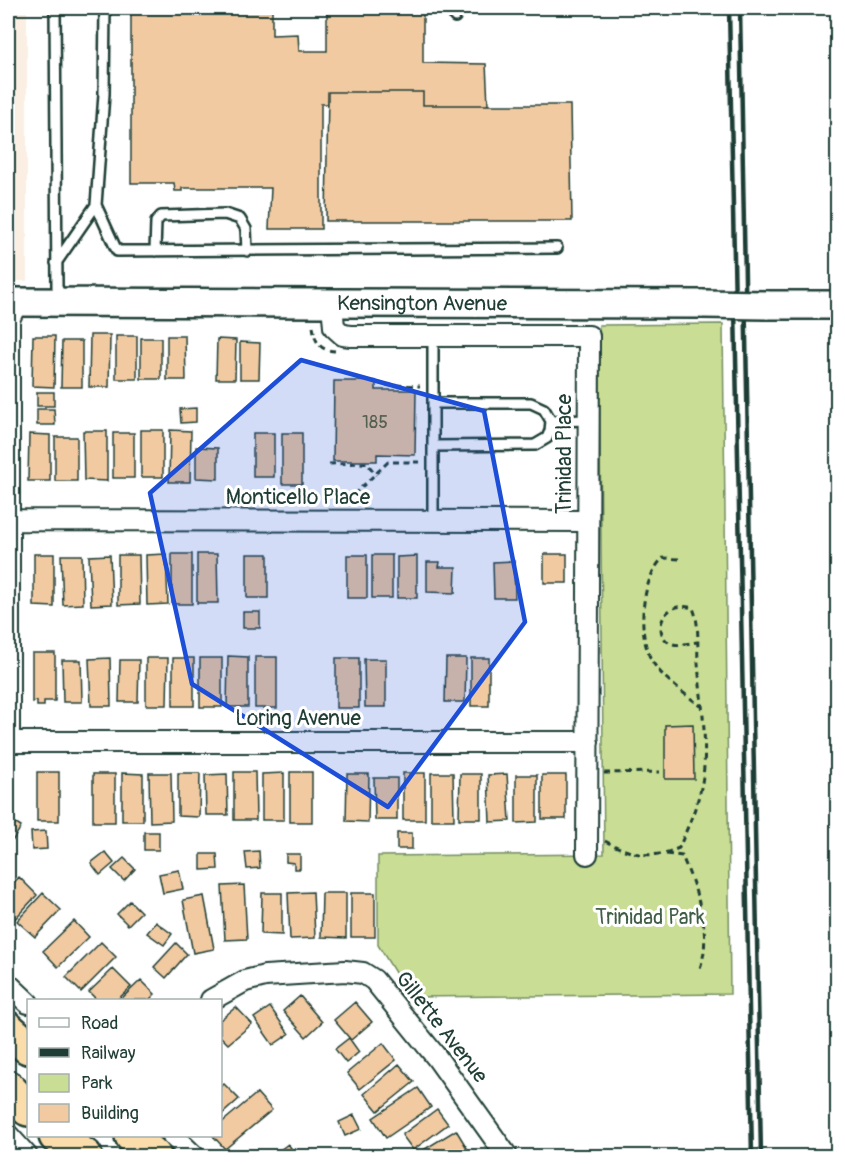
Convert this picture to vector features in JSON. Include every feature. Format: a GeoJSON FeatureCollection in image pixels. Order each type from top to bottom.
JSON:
{"type":"FeatureCollection","features":[{"type":"Feature","properties":{"kind":"highway"},"geometry":{"type":"LineString","coordinates":[[8,1029],[27,1046]]}},
{"type":"Feature","properties":{"kind":"highway"},"geometry":{"type":"LineString","coordinates":[[8,1088],[27,1108]]}},
{"type":"Feature","properties":{"kind":"highway"},"geometry":{"type":"LineString","coordinates":[[56,1137],[67,1156]]}},
{"type":"Feature","properties":{"kind":"highway"},"geometry":{"type":"LineString","coordinates":[[56,1137],[85,1156]]}},
{"type":"Feature","properties":{"kind":"highway"},"geometry":{"type":"LineString","coordinates":[[114,1137],[131,1156]]}},
{"type":"Feature","properties":{"kind":"highway"},"geometry":{"type":"LineString","coordinates":[[133,1137],[154,1156]]}},
{"type":"Feature","properties":{"kind":"street","name":"Kensington Avenue"},"geometry":{"type":"LineString","coordinates":[[12,302],[837,305]]}},
{"type":"Feature","properties":{"kind":"street"},"geometry":{"type":"LineString","coordinates":[[8,742],[9,320],[12,302]]}},
{"type":"Feature","properties":{"kind":"street","name":"Trinidad Place"},"geometry":{"type":"LineString","coordinates":[[332,303],[334,327],[343,335],[372,337],[589,336],[588,742],[593,846]]}},
{"type":"Feature","properties":{"kind":"street","name":"Monticello Place"},"geometry":{"type":"LineString","coordinates":[[8,520],[588,521]]}},
{"type":"Feature","properties":{"kind":"street","name":"Loring Avenue"},"geometry":{"type":"LineString","coordinates":[[8,742],[588,742]]}},
{"type":"Feature","properties":{"kind":"street","name":"Gillette Avenue"},"geometry":{"type":"LineString","coordinates":[[213,999],[245,981],[265,976],[334,971],[363,973],[374,980],[437,1058],[507,1156]]}},
{"type":"Feature","properties":{"kind":"street"},"geometry":{"type":"LineString","coordinates":[[8,984],[27,1002]]}},
{"type":"Feature","properties":{"kind":"street"},"geometry":{"type":"LineString","coordinates":[[8,1135],[27,1156]]}},
{"type":"Feature","properties":{"kind":"street"},"geometry":{"type":"LineString","coordinates":[[173,1137],[194,1156]]}},
{"type":"Feature","properties":{"kind":"lane"},"geometry":{"type":"LineString","coordinates":[[55,8],[56,263],[57,287],[64,303]]}},
{"type":"Feature","properties":{"kind":"lane"},"geometry":{"type":"LineString","coordinates":[[105,8],[104,94],[96,205],[117,251],[557,248]]}},
{"type":"Feature","properties":{"kind":"lane"},"geometry":{"type":"LineString","coordinates":[[56,263],[96,205]]}},
{"type":"Feature","properties":{"kind":"lane"},"geometry":{"type":"LineString","coordinates":[[155,251],[156,222],[161,216],[225,214],[240,219],[246,229],[247,251]]}},
{"type":"Feature","properties":{"kind":"lane"},"geometry":{"type":"LineString","coordinates":[[433,336],[433,521]]}},
{"type":"Feature","properties":{"kind":"lane"},"geometry":{"type":"LineString","coordinates":[[433,403],[531,403],[544,409],[551,421],[547,438],[531,446],[433,446]]}},
{"type":"Feature","properties":{"kind":"lane"},"geometry":{"type":"LineString","coordinates":[[551,421],[588,420]]}},
{"type":"Feature","properties":{"kind":"path"},"geometry":{"type":"LineString","coordinates":[[386,385],[424,386]]}},
{"type":"Feature","properties":{"kind":"path"},"geometry":{"type":"LineString","coordinates":[[344,503],[388,462],[423,462]]}},
{"type":"Feature","properties":{"kind":"path"},"geometry":{"type":"LineString","coordinates":[[329,464],[367,463],[376,475]]}},
{"type":"Feature","properties":{"kind":"path"},"geometry":{"type":"LineString","coordinates":[[679,559],[663,558],[650,577],[644,605],[644,642],[651,661],[679,690],[701,706]]}},
{"type":"Feature","properties":{"kind":"path"},"geometry":{"type":"LineString","coordinates":[[697,642],[676,645],[666,641],[661,632],[662,621],[671,608],[681,605],[693,608],[698,620],[697,642],[704,757],[700,790],[679,848],[697,897],[703,928],[704,950],[700,969]]}},
{"type":"Feature","properties":{"kind":"path"},"geometry":{"type":"LineString","coordinates":[[599,773],[660,772]]}},
{"type":"Feature","properties":{"kind":"path"},"geometry":{"type":"LineString","coordinates":[[593,846],[655,856],[679,848]]}},
{"type":"Feature","properties":{"kind":"path"},"geometry":{"type":"LineString","coordinates":[[664,854],[682,856]]}},
{"type":"Feature","properties":{"kind":"highlighted area"},"geometry":{"type":"Polygon","coordinates":[[[301,360],[484,411],[525,622],[388,807],[192,684],[150,493],[301,360]]]}},
{"type":"Feature","properties":{"kind":"shaded area"},"geometry":{"type":"Polygon","coordinates":[[[8,8],[27,8],[27,281],[8,281],[8,8]]]}},
{"type":"Feature","properties":{"kind":"green space","name":"Trinidad Park"},"geometry":{"type":"Polygon","coordinates":[[[723,324],[730,994],[410,997],[378,945],[378,856],[604,854],[599,325],[723,324]]]}},
{"type":"Feature","properties":{"kind":"building"},"geometry":{"type":"Polygon","coordinates":[[[131,8],[272,8],[272,35],[298,34],[299,51],[327,51],[327,8],[423,8],[423,63],[486,64],[488,105],[423,105],[423,92],[328,92],[328,104],[321,104],[321,229],[269,229],[271,188],[182,188],[182,191],[175,191],[174,183],[131,183],[131,8]]]}},
{"type":"Feature","properties":{"kind":"building"},"geometry":{"type":"Polygon","coordinates":[[[328,92],[423,92],[423,105],[570,105],[572,221],[326,221],[328,92]]]}},
{"type":"Feature","properties":{"kind":"building"},"geometry":{"type":"Polygon","coordinates":[[[90,335],[110,335],[109,387],[89,387],[90,335]]]}},
{"type":"Feature","properties":{"kind":"building"},"geometry":{"type":"Polygon","coordinates":[[[33,336],[55,336],[54,387],[32,386],[33,336]]]}},
{"type":"Feature","properties":{"kind":"building"},"geometry":{"type":"Polygon","coordinates":[[[116,336],[137,336],[137,379],[116,379],[116,336]]]}},
{"type":"Feature","properties":{"kind":"building"},"geometry":{"type":"Polygon","coordinates":[[[167,336],[185,336],[186,380],[167,380],[167,336]]]}},
{"type":"Feature","properties":{"kind":"building"},"geometry":{"type":"Polygon","coordinates":[[[141,338],[161,338],[161,379],[141,379],[141,338]]]}},
{"type":"Feature","properties":{"kind":"building"},"geometry":{"type":"Polygon","coordinates":[[[217,339],[236,340],[235,379],[216,379],[217,339]]]}},
{"type":"Feature","properties":{"kind":"building"},"geometry":{"type":"Polygon","coordinates":[[[62,341],[82,341],[82,387],[61,387],[62,341]]]}},
{"type":"Feature","properties":{"kind":"building"},"geometry":{"type":"Polygon","coordinates":[[[240,342],[260,343],[259,379],[240,379],[240,342]]]}},
{"type":"Feature","properties":{"kind":"building"},"geometry":{"type":"Polygon","coordinates":[[[334,381],[376,381],[376,390],[416,390],[415,455],[377,454],[377,461],[333,461],[334,381]]]}},
{"type":"Feature","properties":{"kind":"building"},"geometry":{"type":"Polygon","coordinates":[[[37,392],[54,392],[54,406],[37,406],[37,392]]]}},
{"type":"Feature","properties":{"kind":"building"},"geometry":{"type":"Polygon","coordinates":[[[196,408],[196,422],[181,423],[180,409],[196,408]]]}},
{"type":"Feature","properties":{"kind":"building"},"geometry":{"type":"Polygon","coordinates":[[[37,409],[54,409],[55,425],[37,425],[37,409]]]}},
{"type":"Feature","properties":{"kind":"building"},"geometry":{"type":"Polygon","coordinates":[[[141,430],[163,430],[163,477],[141,477],[141,430]]]}},
{"type":"Feature","properties":{"kind":"building"},"geometry":{"type":"Polygon","coordinates":[[[170,430],[191,431],[190,482],[169,482],[170,430]]]}},
{"type":"Feature","properties":{"kind":"building"},"geometry":{"type":"Polygon","coordinates":[[[83,431],[107,431],[107,481],[84,480],[83,431]]]}},
{"type":"Feature","properties":{"kind":"building"},"geometry":{"type":"Polygon","coordinates":[[[113,433],[134,433],[134,478],[113,478],[113,433]]]}},
{"type":"Feature","properties":{"kind":"building"},"geometry":{"type":"Polygon","coordinates":[[[253,433],[274,433],[274,477],[253,477],[253,433]]]}},
{"type":"Feature","properties":{"kind":"building"},"geometry":{"type":"Polygon","coordinates":[[[282,433],[302,433],[302,484],[282,484],[282,433]]]}},
{"type":"Feature","properties":{"kind":"building"},"geometry":{"type":"Polygon","coordinates":[[[29,434],[50,435],[50,481],[28,481],[29,434]]]}},
{"type":"Feature","properties":{"kind":"building"},"geometry":{"type":"Polygon","coordinates":[[[55,437],[77,437],[77,481],[55,481],[55,437]]]}},
{"type":"Feature","properties":{"kind":"building"},"geometry":{"type":"Polygon","coordinates":[[[196,447],[218,448],[218,479],[196,478],[196,447]]]}},
{"type":"Feature","properties":{"kind":"building"},"geometry":{"type":"Polygon","coordinates":[[[34,554],[54,554],[54,607],[34,606],[34,554]]]}},
{"type":"Feature","properties":{"kind":"building"},"geometry":{"type":"Polygon","coordinates":[[[166,554],[168,604],[147,605],[146,555],[166,554]]]}},
{"type":"Feature","properties":{"kind":"building"},"geometry":{"type":"Polygon","coordinates":[[[172,554],[192,554],[192,604],[172,604],[172,554]]]}},
{"type":"Feature","properties":{"kind":"building"},"geometry":{"type":"Polygon","coordinates":[[[197,554],[217,554],[218,603],[197,603],[197,554]]]}},
{"type":"Feature","properties":{"kind":"building"},"geometry":{"type":"Polygon","coordinates":[[[247,554],[268,554],[268,598],[247,598],[247,554]]]}},
{"type":"Feature","properties":{"kind":"building"},"geometry":{"type":"Polygon","coordinates":[[[544,554],[567,554],[567,583],[544,583],[544,554]]]}},
{"type":"Feature","properties":{"kind":"building"},"geometry":{"type":"Polygon","coordinates":[[[61,555],[82,555],[83,604],[63,605],[61,555]]]}},
{"type":"Feature","properties":{"kind":"building"},"geometry":{"type":"Polygon","coordinates":[[[110,555],[112,604],[91,605],[89,556],[110,555]]]}},
{"type":"Feature","properties":{"kind":"building"},"geometry":{"type":"Polygon","coordinates":[[[118,555],[139,555],[140,604],[118,605],[118,555]]]}},
{"type":"Feature","properties":{"kind":"building"},"geometry":{"type":"Polygon","coordinates":[[[347,555],[367,555],[367,598],[347,598],[347,555]]]}},
{"type":"Feature","properties":{"kind":"building"},"geometry":{"type":"Polygon","coordinates":[[[372,555],[392,555],[392,598],[372,598],[372,555]]]}},
{"type":"Feature","properties":{"kind":"building"},"geometry":{"type":"Polygon","coordinates":[[[417,556],[417,598],[397,598],[397,557],[417,556]]]}},
{"type":"Feature","properties":{"kind":"building"},"geometry":{"type":"Polygon","coordinates":[[[514,561],[515,598],[494,598],[493,562],[514,561]]]}},
{"type":"Feature","properties":{"kind":"building"},"geometry":{"type":"Polygon","coordinates":[[[427,562],[440,562],[439,567],[456,567],[455,593],[427,592],[427,562]]]}},
{"type":"Feature","properties":{"kind":"building"},"geometry":{"type":"Polygon","coordinates":[[[243,612],[260,612],[260,628],[243,628],[243,612]]]}},
{"type":"Feature","properties":{"kind":"building"},"geometry":{"type":"Polygon","coordinates":[[[32,653],[55,653],[55,701],[44,701],[44,706],[37,706],[37,701],[32,702],[32,653]]]}},
{"type":"Feature","properties":{"kind":"building"},"geometry":{"type":"Polygon","coordinates":[[[228,656],[248,657],[248,707],[227,707],[228,656]]]}},
{"type":"Feature","properties":{"kind":"building"},"geometry":{"type":"Polygon","coordinates":[[[255,657],[277,657],[277,708],[255,708],[255,657]]]}},
{"type":"Feature","properties":{"kind":"building"},"geometry":{"type":"Polygon","coordinates":[[[110,658],[111,706],[91,706],[89,659],[110,658]]]}},
{"type":"Feature","properties":{"kind":"building"},"geometry":{"type":"Polygon","coordinates":[[[146,658],[168,658],[167,705],[146,705],[146,658]]]}},
{"type":"Feature","properties":{"kind":"building"},"geometry":{"type":"Polygon","coordinates":[[[173,658],[194,658],[194,706],[173,706],[173,658]]]}},
{"type":"Feature","properties":{"kind":"building"},"geometry":{"type":"Polygon","coordinates":[[[200,658],[222,658],[222,707],[200,707],[200,658]]]}},
{"type":"Feature","properties":{"kind":"building"},"geometry":{"type":"Polygon","coordinates":[[[336,658],[359,658],[359,708],[336,708],[336,658]]]}},
{"type":"Feature","properties":{"kind":"building"},"geometry":{"type":"Polygon","coordinates":[[[446,658],[466,658],[465,702],[445,702],[446,658]]]}},
{"type":"Feature","properties":{"kind":"building"},"geometry":{"type":"Polygon","coordinates":[[[471,658],[489,658],[489,706],[471,706],[471,658]]]}},
{"type":"Feature","properties":{"kind":"building"},"geometry":{"type":"Polygon","coordinates":[[[364,659],[386,659],[386,707],[365,707],[364,659]]]}},
{"type":"Feature","properties":{"kind":"building"},"geometry":{"type":"Polygon","coordinates":[[[62,660],[81,660],[82,702],[63,702],[62,660]]]}},
{"type":"Feature","properties":{"kind":"building"},"geometry":{"type":"Polygon","coordinates":[[[120,660],[139,660],[138,702],[119,702],[120,660]]]}},
{"type":"Feature","properties":{"kind":"building"},"geometry":{"type":"Polygon","coordinates":[[[693,724],[694,779],[665,779],[665,725],[693,724]]]}},
{"type":"Feature","properties":{"kind":"building"},"geometry":{"type":"Polygon","coordinates":[[[37,772],[59,772],[59,821],[37,821],[37,772]]]}},
{"type":"Feature","properties":{"kind":"building"},"geometry":{"type":"Polygon","coordinates":[[[234,772],[255,772],[256,820],[234,820],[234,772]]]}},
{"type":"Feature","properties":{"kind":"building"},"geometry":{"type":"Polygon","coordinates":[[[290,772],[312,772],[312,822],[290,822],[290,772]]]}},
{"type":"Feature","properties":{"kind":"building"},"geometry":{"type":"Polygon","coordinates":[[[122,773],[143,774],[143,821],[122,821],[122,773]]]}},
{"type":"Feature","properties":{"kind":"building"},"geometry":{"type":"Polygon","coordinates":[[[149,773],[171,773],[172,821],[150,822],[149,773]]]}},
{"type":"Feature","properties":{"kind":"building"},"geometry":{"type":"Polygon","coordinates":[[[178,773],[200,773],[199,817],[178,816],[178,773]]]}},
{"type":"Feature","properties":{"kind":"building"},"geometry":{"type":"Polygon","coordinates":[[[284,773],[284,820],[262,820],[262,774],[284,773]]]}},
{"type":"Feature","properties":{"kind":"building"},"geometry":{"type":"Polygon","coordinates":[[[403,773],[425,773],[425,820],[403,820],[403,773]]]}},
{"type":"Feature","properties":{"kind":"building"},"geometry":{"type":"Polygon","coordinates":[[[431,773],[453,773],[454,820],[431,820],[431,773]]]}},
{"type":"Feature","properties":{"kind":"building"},"geometry":{"type":"Polygon","coordinates":[[[93,774],[115,774],[115,822],[93,822],[93,774]]]}},
{"type":"Feature","properties":{"kind":"building"},"geometry":{"type":"Polygon","coordinates":[[[227,774],[228,815],[206,815],[205,775],[227,774]]]}},
{"type":"Feature","properties":{"kind":"building"},"geometry":{"type":"Polygon","coordinates":[[[347,774],[369,774],[368,822],[346,821],[347,774]]]}},
{"type":"Feature","properties":{"kind":"building"},"geometry":{"type":"Polygon","coordinates":[[[460,774],[481,774],[481,819],[459,819],[460,774]]]}},
{"type":"Feature","properties":{"kind":"building"},"geometry":{"type":"Polygon","coordinates":[[[507,774],[510,821],[490,822],[488,775],[507,774]]]}},
{"type":"Feature","properties":{"kind":"building"},"geometry":{"type":"Polygon","coordinates":[[[516,775],[537,775],[537,822],[516,823],[516,775]]]}},
{"type":"Feature","properties":{"kind":"building"},"geometry":{"type":"Polygon","coordinates":[[[542,775],[566,775],[566,819],[542,819],[542,775]]]}},
{"type":"Feature","properties":{"kind":"building"},"geometry":{"type":"Polygon","coordinates":[[[374,778],[397,778],[397,820],[375,820],[374,778]]]}},
{"type":"Feature","properties":{"kind":"building"},"geometry":{"type":"Polygon","coordinates":[[[8,819],[21,827],[13,840],[8,837],[8,819]]]}},
{"type":"Feature","properties":{"kind":"building"},"geometry":{"type":"Polygon","coordinates":[[[46,831],[47,849],[32,850],[31,832],[46,831]]]}},
{"type":"Feature","properties":{"kind":"building"},"geometry":{"type":"Polygon","coordinates":[[[144,832],[159,832],[159,850],[144,850],[144,832]]]}},
{"type":"Feature","properties":{"kind":"building"},"geometry":{"type":"Polygon","coordinates":[[[397,833],[412,833],[412,849],[397,849],[397,833]]]}},
{"type":"Feature","properties":{"kind":"building"},"geometry":{"type":"Polygon","coordinates":[[[259,851],[260,868],[247,869],[245,852],[259,851]]]}},
{"type":"Feature","properties":{"kind":"building"},"geometry":{"type":"Polygon","coordinates":[[[105,852],[114,863],[100,875],[91,863],[105,852]]]}},
{"type":"Feature","properties":{"kind":"building"},"geometry":{"type":"Polygon","coordinates":[[[201,854],[217,854],[218,869],[201,870],[201,854]]]}},
{"type":"Feature","properties":{"kind":"building"},"geometry":{"type":"Polygon","coordinates":[[[286,854],[300,854],[300,869],[294,869],[294,863],[286,862],[286,854]]]}},
{"type":"Feature","properties":{"kind":"building"},"geometry":{"type":"Polygon","coordinates":[[[124,858],[135,869],[124,881],[112,869],[124,858]]]}},
{"type":"Feature","properties":{"kind":"building"},"geometry":{"type":"Polygon","coordinates":[[[179,870],[183,889],[163,893],[159,874],[179,870]]]}},
{"type":"Feature","properties":{"kind":"building"},"geometry":{"type":"Polygon","coordinates":[[[19,877],[37,895],[8,926],[8,889],[19,877]]]}},
{"type":"Feature","properties":{"kind":"building"},"geometry":{"type":"Polygon","coordinates":[[[244,885],[247,939],[225,940],[222,886],[244,885]]]}},
{"type":"Feature","properties":{"kind":"building"},"geometry":{"type":"Polygon","coordinates":[[[313,892],[315,938],[290,939],[288,893],[313,892]]]}},
{"type":"Feature","properties":{"kind":"building"},"geometry":{"type":"Polygon","coordinates":[[[43,893],[61,910],[35,937],[17,921],[43,893]]]}},
{"type":"Feature","properties":{"kind":"building"},"geometry":{"type":"Polygon","coordinates":[[[262,893],[282,893],[282,935],[261,934],[262,893]]]}},
{"type":"Feature","properties":{"kind":"building"},"geometry":{"type":"Polygon","coordinates":[[[322,893],[346,893],[346,938],[321,937],[322,893]]]}},
{"type":"Feature","properties":{"kind":"building"},"geometry":{"type":"Polygon","coordinates":[[[351,893],[375,893],[375,937],[351,937],[351,893]]]}},
{"type":"Feature","properties":{"kind":"building"},"geometry":{"type":"Polygon","coordinates":[[[204,896],[214,949],[193,953],[183,900],[204,896]]]}},
{"type":"Feature","properties":{"kind":"building"},"geometry":{"type":"Polygon","coordinates":[[[130,901],[141,912],[128,925],[117,914],[130,901]]]}},
{"type":"Feature","properties":{"kind":"building"},"geometry":{"type":"Polygon","coordinates":[[[74,921],[89,937],[58,967],[43,951],[74,921]]]}},
{"type":"Feature","properties":{"kind":"building"},"geometry":{"type":"Polygon","coordinates":[[[156,922],[172,934],[164,945],[147,933],[156,922]]]}},
{"type":"Feature","properties":{"kind":"building"},"geometry":{"type":"Polygon","coordinates":[[[101,942],[116,957],[81,992],[66,977],[101,942]]]}},
{"type":"Feature","properties":{"kind":"building"},"geometry":{"type":"Polygon","coordinates":[[[176,943],[187,954],[166,978],[154,967],[176,943]]]}},
{"type":"Feature","properties":{"kind":"building"},"geometry":{"type":"Polygon","coordinates":[[[113,969],[131,987],[118,999],[96,999],[89,992],[113,969]]]}},
{"type":"Feature","properties":{"kind":"building"},"geometry":{"type":"Polygon","coordinates":[[[141,980],[155,994],[150,999],[121,999],[141,980]]]}},
{"type":"Feature","properties":{"kind":"building"},"geometry":{"type":"Polygon","coordinates":[[[300,996],[322,1022],[306,1037],[283,1011],[300,996]]]}},
{"type":"Feature","properties":{"kind":"building"},"geometry":{"type":"Polygon","coordinates":[[[355,1002],[372,1022],[351,1040],[334,1020],[355,1002]]]}},
{"type":"Feature","properties":{"kind":"building"},"geometry":{"type":"Polygon","coordinates":[[[236,1007],[252,1024],[228,1044],[222,1038],[222,1018],[236,1007]]]}},
{"type":"Feature","properties":{"kind":"building"},"geometry":{"type":"Polygon","coordinates":[[[270,1007],[289,1034],[273,1045],[254,1018],[270,1007]]]}},
{"type":"Feature","properties":{"kind":"building"},"geometry":{"type":"Polygon","coordinates":[[[349,1038],[359,1052],[346,1063],[335,1049],[349,1038]]]}},
{"type":"Feature","properties":{"kind":"building"},"geometry":{"type":"Polygon","coordinates":[[[383,1043],[396,1060],[360,1089],[347,1073],[383,1043]]]}},
{"type":"Feature","properties":{"kind":"building"},"geometry":{"type":"Polygon","coordinates":[[[399,1064],[414,1082],[378,1111],[364,1094],[399,1064]]]}},
{"type":"Feature","properties":{"kind":"building"},"geometry":{"type":"Polygon","coordinates":[[[224,1084],[239,1099],[222,1114],[222,1086],[224,1084]]]}},
{"type":"Feature","properties":{"kind":"building"},"geometry":{"type":"Polygon","coordinates":[[[418,1088],[431,1107],[386,1138],[373,1118],[418,1088]]]}},
{"type":"Feature","properties":{"kind":"building"},"geometry":{"type":"Polygon","coordinates":[[[257,1093],[272,1110],[225,1149],[214,1137],[222,1137],[222,1122],[257,1093]]]}},
{"type":"Feature","properties":{"kind":"building"},"geometry":{"type":"Polygon","coordinates":[[[437,1109],[448,1124],[413,1150],[402,1135],[437,1109]]]}},
{"type":"Feature","properties":{"kind":"building"},"geometry":{"type":"Polygon","coordinates":[[[354,1115],[361,1129],[345,1136],[339,1122],[354,1115]]]}},
{"type":"Feature","properties":{"kind":"building"},"geometry":{"type":"Polygon","coordinates":[[[456,1130],[467,1148],[454,1156],[422,1156],[420,1152],[456,1130]]]}},
{"type":"Feature","properties":{"kind":"building"},"geometry":{"type":"Polygon","coordinates":[[[288,1144],[297,1156],[272,1156],[288,1144]]]}},
{"type":"Feature","properties":{"kind":"railway"},"geometry":{"type":"LineString","coordinates":[[729,8],[752,1156]]}},
{"type":"Feature","properties":{"kind":"railway"},"geometry":{"type":"LineString","coordinates":[[740,8],[761,1156]]}}]}
